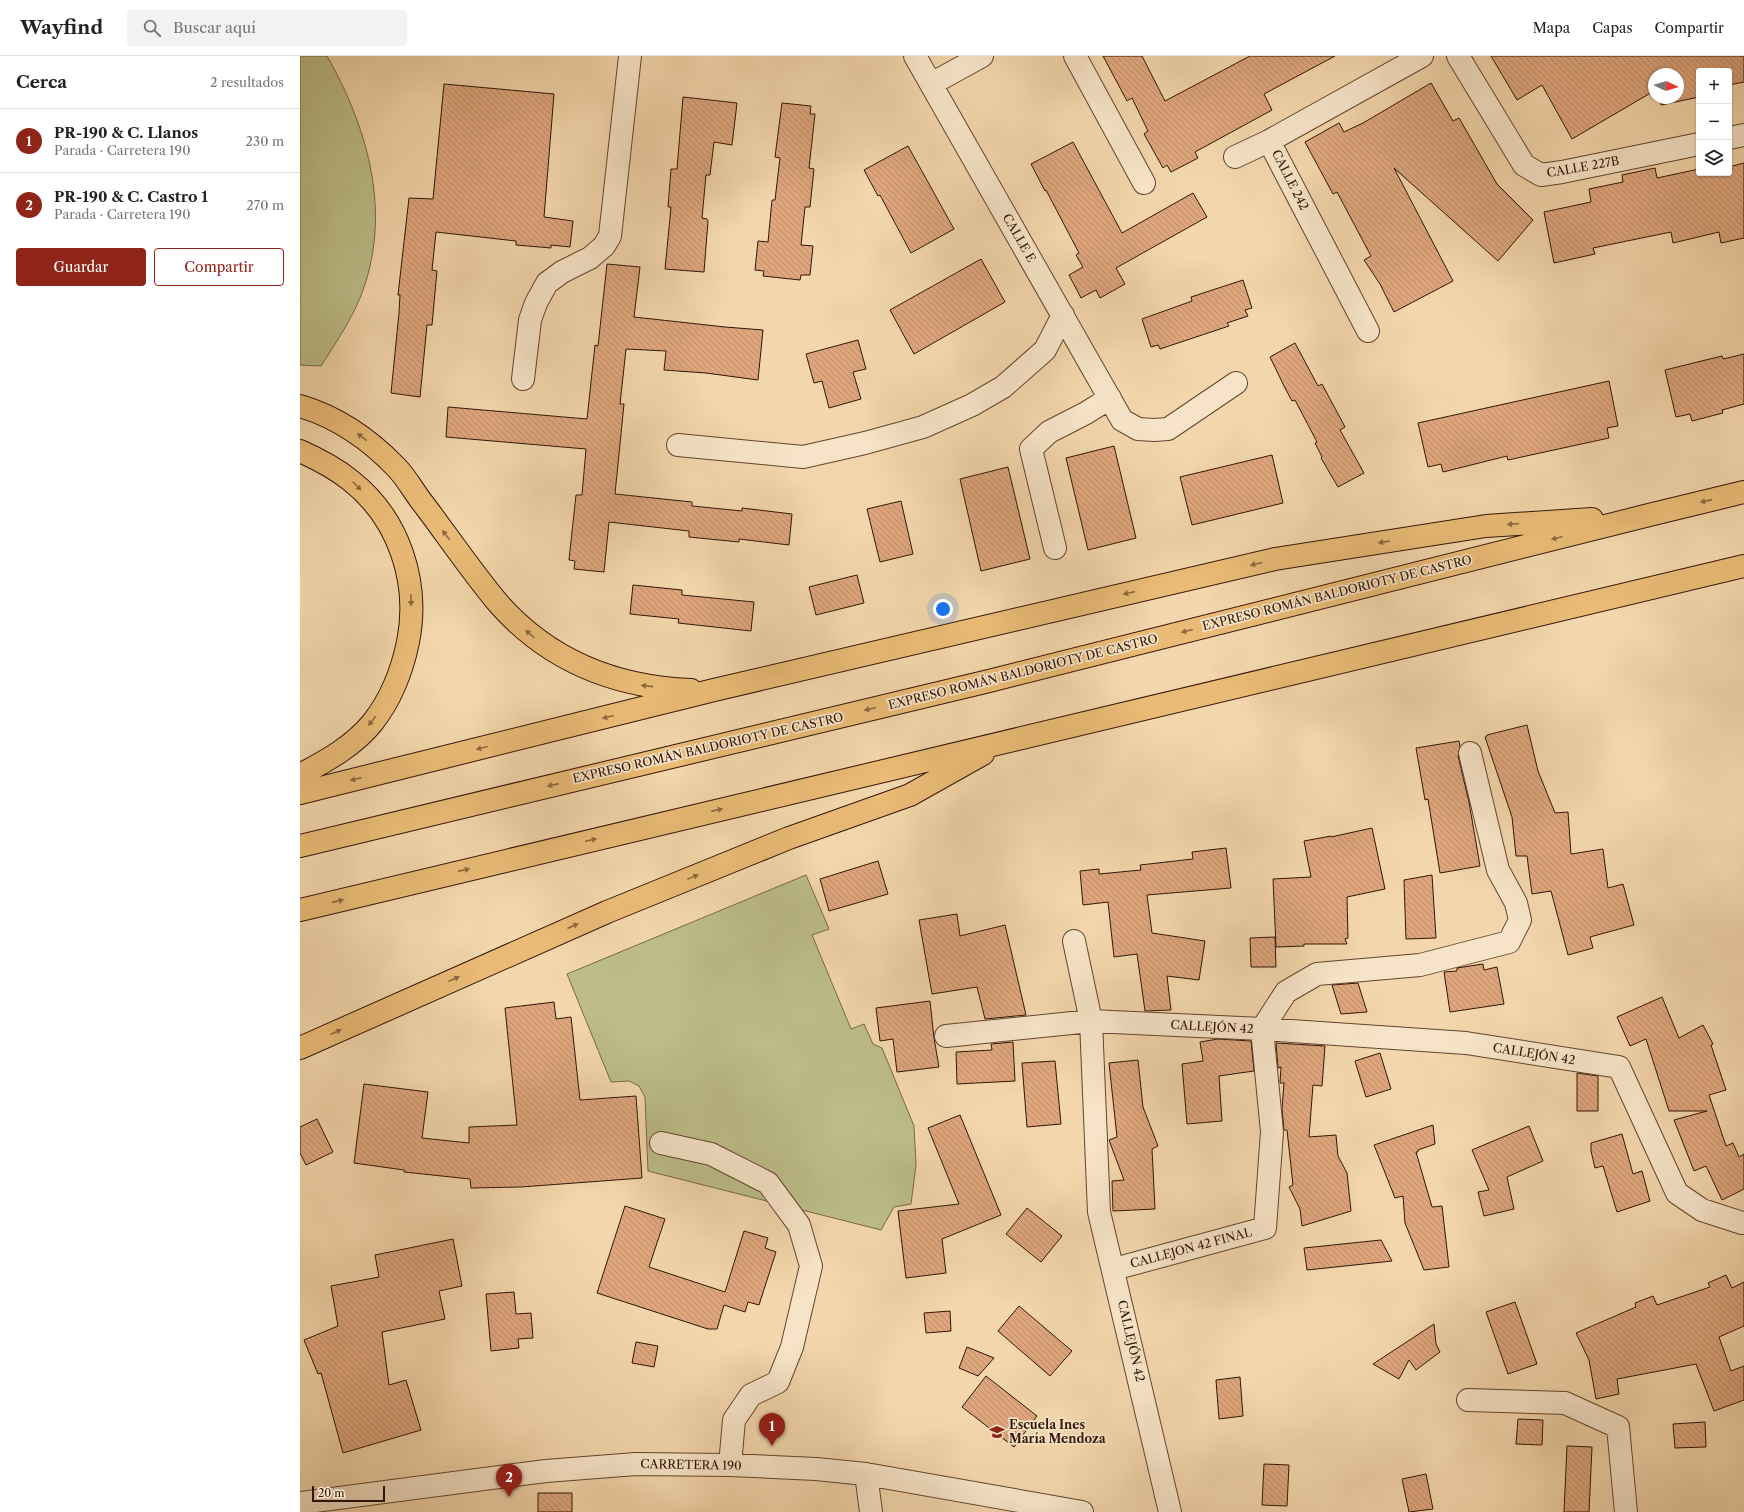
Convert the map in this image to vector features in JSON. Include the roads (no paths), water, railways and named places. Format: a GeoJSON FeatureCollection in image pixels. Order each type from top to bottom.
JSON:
{"type":"FeatureCollection","features":[{"type":"Feature","properties":{"kind":"highway"},"geometry":{"type":"LineString","coordinates":[[300,406],[332,418],[358,434],[397,468],[498,603],[543,644],[570,660],[610,678],[637,685],[676,689],[714,690]]}},
{"type":"Feature","properties":{"kind":"highway"},"geometry":{"type":"LineString","coordinates":[[300,451],[322,461],[350,480],[374,503],[392,529],[395,536],[405,561],[412,596],[411,627],[404,659],[394,689],[373,722],[355,741],[324,762],[300,775]]}},
{"type":"Feature","properties":{"kind":"highway","name":"EXPRESO ROMÁN BALDORIOTY DE CASTRO"},"geometry":{"type":"LineString","coordinates":[[300,846],[982,683],[1744,492]]}},
{"type":"Feature","properties":{"kind":"highway"},"geometry":{"type":"LineString","coordinates":[[300,793],[714,690],[1275,559],[1486,526],[1649,515]]}},
{"type":"Feature","properties":{"kind":"highway"},"geometry":{"type":"LineString","coordinates":[[300,910],[1744,566]]}},
{"type":"Feature","properties":{"kind":"highway"},"geometry":{"type":"LineString","coordinates":[[300,1048],[607,912],[789,838],[910,795],[1006,741]]}},
{"type":"Feature","properties":{"kind":"street"},"geometry":{"type":"LineString","coordinates":[[523,379],[530,320],[536,303],[547,283],[562,272],[590,258],[604,246],[610,236],[630,56]]}},
{"type":"Feature","properties":{"kind":"street","name":"CALLE E"},"geometry":{"type":"LineString","coordinates":[[915,56],[1122,420],[1138,429],[1168,430],[1236,383]]}},
{"type":"Feature","properties":{"kind":"street"},"geometry":{"type":"LineString","coordinates":[[931,84],[982,56]]}},
{"type":"Feature","properties":{"kind":"street"},"geometry":{"type":"LineString","coordinates":[[1075,56],[1144,183]]}},
{"type":"Feature","properties":{"kind":"street","name":"CALLE 242"},"geometry":{"type":"LineString","coordinates":[[1368,331],[1270,141],[1422,56]]}},
{"type":"Feature","properties":{"kind":"street","name":"CALLE 227B"},"geometry":{"type":"LineString","coordinates":[[1458,56],[1524,165],[1541,175],[1696,145]]}},
{"type":"Feature","properties":{"kind":"street"},"geometry":{"type":"LineString","coordinates":[[1732,137],[1744,135]]}},
{"type":"Feature","properties":{"kind":"street"},"geometry":{"type":"LineString","coordinates":[[1235,158],[1270,141]]}},
{"type":"Feature","properties":{"kind":"street"},"geometry":{"type":"LineString","coordinates":[[678,446],[803,457],[865,443],[923,427],[972,405],[1003,388],[1045,350],[1063,315]]}},
{"type":"Feature","properties":{"kind":"street"},"geometry":{"type":"LineString","coordinates":[[1055,548],[1031,448],[1049,432],[1086,413],[1110,398]]}},
{"type":"Feature","properties":{"kind":"street"},"geometry":{"type":"LineString","coordinates":[[1262,1029],[1286,992],[1317,974],[1420,965],[1509,942],[1520,920],[1516,903],[1498,870],[1470,753]]}},
{"type":"Feature","properties":{"kind":"street"},"geometry":{"type":"LineString","coordinates":[[946,1036],[1091,1021],[1074,941]]}},
{"type":"Feature","properties":{"kind":"street","name":"CALLEJÓN 42"},"geometry":{"type":"LineString","coordinates":[[1170,1512],[1114,1269],[1099,1212],[1091,1021],[1262,1029],[1466,1043],[1619,1067],[1677,1193],[1702,1210],[1742,1223]]}},
{"type":"Feature","properties":{"kind":"street","name":"CALLEJON 42 FINAL"},"geometry":{"type":"LineString","coordinates":[[1114,1269],[1265,1228],[1272,1132],[1262,1029]]}},
{"type":"Feature","properties":{"kind":"street"},"geometry":{"type":"LineString","coordinates":[[661,1143],[711,1154],[768,1182],[799,1225],[811,1266],[792,1347],[778,1382],[751,1395],[734,1420],[730,1465]]}},
{"type":"Feature","properties":{"kind":"street"},"geometry":{"type":"LineString","coordinates":[[1468,1400],[1565,1403],[1618,1427],[1626,1512]]}},
{"type":"Feature","properties":{"kind":"street","name":"CARRETERA 190"},"geometry":{"type":"LineString","coordinates":[[300,1503],[546,1471],[636,1464],[730,1465],[816,1469],[866,1474],[1082,1512]]}},
{"type":"Feature","properties":{"kind":"street"},"geometry":{"type":"LineString","coordinates":[[866,1474],[871,1512]]}},
{"type":"Feature","properties":{"kind":"place","name":"Escuela Ines María Mendoza"},"geometry":{"type":"Point","coordinates":[997,1432]}},
{"type":"Feature","properties":{"kind":"place","name":"PR-190 & C. Llanos"},"geometry":{"type":"Point","coordinates":[772,1446]}},
{"type":"Feature","properties":{"kind":"place","name":"PR-190 & C. Castro 1"},"geometry":{"type":"Point","coordinates":[509,1497]}}]}
